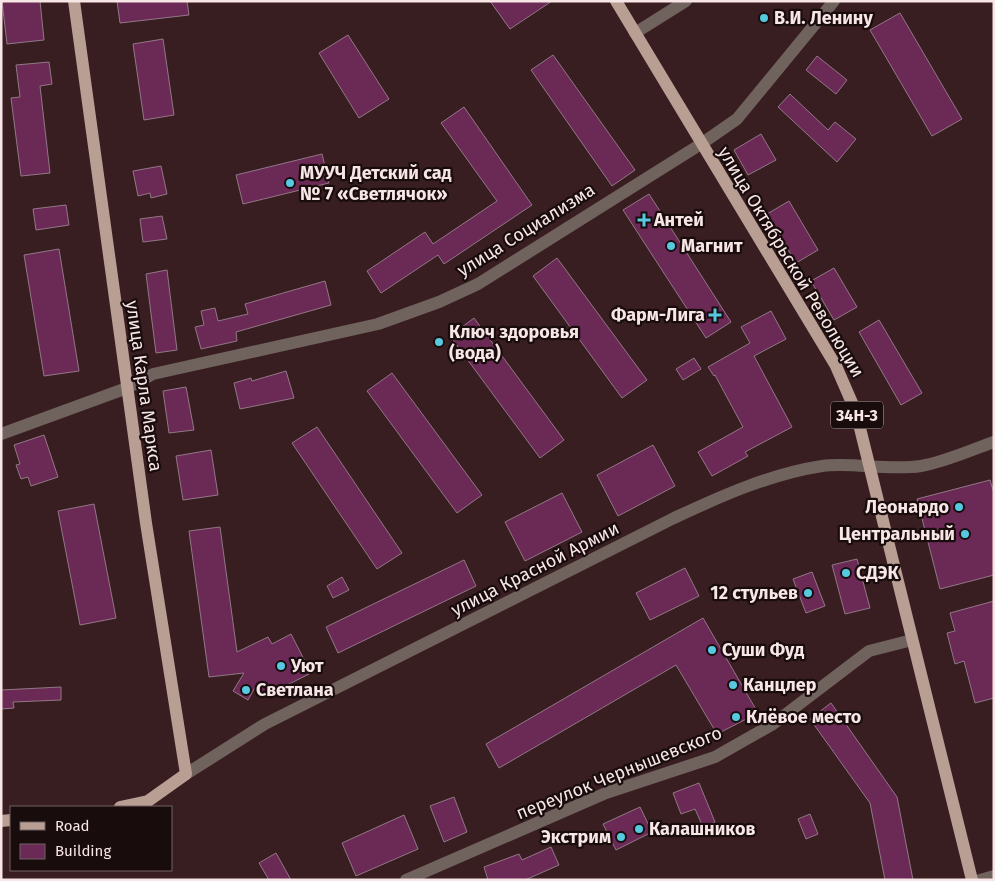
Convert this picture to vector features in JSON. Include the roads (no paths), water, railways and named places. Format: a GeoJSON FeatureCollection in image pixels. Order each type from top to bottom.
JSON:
{"type":"FeatureCollection","features":[{"type":"Feature","properties":{"kind":"main road","name":"улица Карла Маркса"},"geometry":{"type":"LineString","coordinates":[[74,1],[159,609],[186,774]]}},
{"type":"Feature","properties":{"kind":"main road","name":"улица Октябрьской Революции"},"geometry":{"type":"LineString","coordinates":[[616,1],[836,366],[856,412],[972,880]]}},
{"type":"Feature","properties":{"kind":"main road","name":"улица Красной Армии"},"geometry":{"type":"LineString","coordinates":[[125,806],[148,801],[186,774]]}},
{"type":"Feature","properties":{"kind":"street"},"geometry":{"type":"LineString","coordinates":[[635,33],[686,1]]}},
{"type":"Feature","properties":{"kind":"street","name":"улица Социализма"},"geometry":{"type":"LineString","coordinates":[[1,434],[127,388],[153,374],[378,324],[439,302],[507,267],[604,203],[701,144],[736,119],[834,1]]}},
{"type":"Feature","properties":{"kind":"street","name":"улица Красной Армии"},"geometry":{"type":"LineString","coordinates":[[186,774],[265,724],[701,505],[738,489],[823,466],[870,468],[922,466],[994,442]]}},
{"type":"Feature","properties":{"kind":"street","name":"переулок Чернышевского"},"geometry":{"type":"LineString","coordinates":[[406,880],[606,793],[715,757],[774,724],[869,651],[912,640]]}},
{"type":"Feature","properties":{"kind":"street"},"geometry":{"type":"LineString","coordinates":[[980,880],[994,876]]}},
{"type":"Feature","properties":{"kind":"place","name":"В.И. Ленину"},"geometry":{"type":"Point","coordinates":[764,18]}},
{"type":"Feature","properties":{"kind":"place","name":"МУУЧ Детский сад № 7 «Светлячок»"},"geometry":{"type":"Point","coordinates":[290,183]}},
{"type":"Feature","properties":{"kind":"place","name":"Антей"},"geometry":{"type":"Point","coordinates":[644,220]}},
{"type":"Feature","properties":{"kind":"place","name":"Магнит"},"geometry":{"type":"Point","coordinates":[671,246]}},
{"type":"Feature","properties":{"kind":"place","name":"Фарм-Лига"},"geometry":{"type":"Point","coordinates":[715,315]}},
{"type":"Feature","properties":{"kind":"place","name":"Ключ здоровья (вода)"},"geometry":{"type":"Point","coordinates":[439,342]}},
{"type":"Feature","properties":{"kind":"place","name":"Леонардо"},"geometry":{"type":"Point","coordinates":[959,507]}},
{"type":"Feature","properties":{"kind":"place","name":"Центральный"},"geometry":{"type":"Point","coordinates":[965,534]}},
{"type":"Feature","properties":{"kind":"place","name":"СДЭК"},"geometry":{"type":"Point","coordinates":[846,573]}},
{"type":"Feature","properties":{"kind":"place","name":"12 стульев"},"geometry":{"type":"Point","coordinates":[808,593]}},
{"type":"Feature","properties":{"kind":"place","name":"Суши Фуд"},"geometry":{"type":"Point","coordinates":[712,650]}},
{"type":"Feature","properties":{"kind":"place","name":"Уют"},"geometry":{"type":"Point","coordinates":[281,666]}},
{"type":"Feature","properties":{"kind":"place","name":"Канцлер"},"geometry":{"type":"Point","coordinates":[733,685]}},
{"type":"Feature","properties":{"kind":"place","name":"Светлана"},"geometry":{"type":"Point","coordinates":[246,690]}},
{"type":"Feature","properties":{"kind":"place","name":"Клёвое место"},"geometry":{"type":"Point","coordinates":[736,717]}},
{"type":"Feature","properties":{"kind":"place","name":"Калашников"},"geometry":{"type":"Point","coordinates":[639,829]}},
{"type":"Feature","properties":{"kind":"place","name":"Экстрим"},"geometry":{"type":"Point","coordinates":[621,837]}}]}
